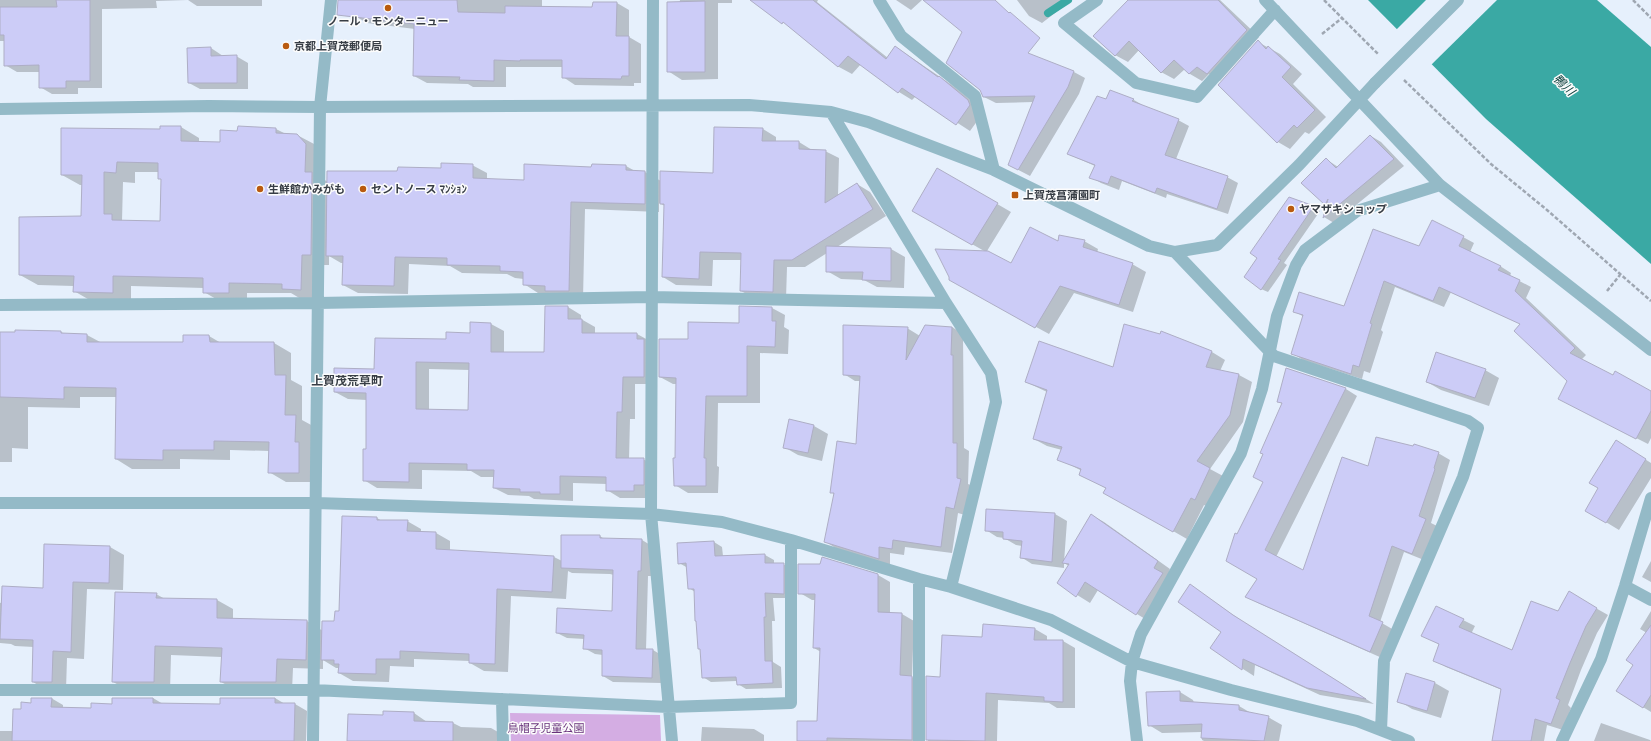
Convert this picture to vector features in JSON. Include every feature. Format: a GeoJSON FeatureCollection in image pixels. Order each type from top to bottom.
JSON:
{"type":"FeatureCollection","features":[{"type":"Feature","properties":{"kind":"street"},"geometry":{"type":"LineString","coordinates":[[313,741],[320,107],[331,0]]}},
{"type":"Feature","properties":{"kind":"street"},"geometry":{"type":"LineString","coordinates":[[653,0],[651,297],[652,514],[672,741]]}},
{"type":"Feature","properties":{"kind":"street"},"geometry":{"type":"LineString","coordinates":[[879,0],[901,36],[975,96],[994,170]]}},
{"type":"Feature","properties":{"kind":"street"},"geometry":{"type":"LineString","coordinates":[[1097,0],[1064,24],[1136,83],[1197,97],[1275,10]]}},
{"type":"Feature","properties":{"kind":"street"},"geometry":{"type":"LineString","coordinates":[[1265,0],[1440,185],[1651,350]]}},
{"type":"Feature","properties":{"kind":"street"},"geometry":{"type":"LineString","coordinates":[[0,109],[209,106],[320,107],[749,105],[831,112],[868,122],[994,170],[1149,246],[1175,252],[1218,245],[1299,165],[1359,99],[1458,0]]}},
{"type":"Feature","properties":{"kind":"street"},"geometry":{"type":"LineString","coordinates":[[831,112],[946,303],[992,373],[996,402],[951,587]]}},
{"type":"Feature","properties":{"kind":"street"},"geometry":{"type":"LineString","coordinates":[[1137,741],[1130,681],[1132,662],[1142,634],[1241,453],[1262,389],[1277,316],[1296,265],[1304,250],[1357,211],[1440,185]]}},
{"type":"Feature","properties":{"kind":"street"},"geometry":{"type":"LineString","coordinates":[[1175,252],[1274,356],[1468,420],[1478,428],[1462,477],[1384,661],[1381,730]]}},
{"type":"Feature","properties":{"kind":"street"},"geometry":{"type":"LineString","coordinates":[[0,305],[318,303],[651,297],[946,303]]}},
{"type":"Feature","properties":{"kind":"street"},"geometry":{"type":"LineString","coordinates":[[1562,741],[1600,659],[1625,586],[1651,498]]}},
{"type":"Feature","properties":{"kind":"street"},"geometry":{"type":"LineString","coordinates":[[0,503],[316,503],[652,514],[722,522],[791,540],[919,579],[951,587],[1052,620],[1132,662],[1224,688],[1357,721],[1409,741]]}},
{"type":"Feature","properties":{"kind":"street"},"geometry":{"type":"LineString","coordinates":[[0,690],[314,690],[668,707],[791,703],[791,540]]}},
{"type":"Feature","properties":{"kind":"street"},"geometry":{"type":"LineString","coordinates":[[919,579],[919,741]]}},
{"type":"Feature","properties":{"kind":"street"},"geometry":{"type":"LineString","coordinates":[[1625,586],[1651,600]]}},
{"type":"Feature","properties":{"kind":"street"},"geometry":{"type":"LineString","coordinates":[[502,699],[503,741]]}},
{"type":"Feature","properties":{"kind":"path"},"geometry":{"type":"LineString","coordinates":[[1324,0],[1380,56]]}},
{"type":"Feature","properties":{"kind":"path"},"geometry":{"type":"LineString","coordinates":[[1632,0],[1651,18]]}},
{"type":"Feature","properties":{"kind":"path"},"geometry":{"type":"LineString","coordinates":[[1318,37],[1342,18]]}},
{"type":"Feature","properties":{"kind":"path"},"geometry":{"type":"LineString","coordinates":[[1402,78],[1491,164],[1547,210],[1651,301]]}},
{"type":"Feature","properties":{"kind":"path"},"geometry":{"type":"LineString","coordinates":[[1614,281],[1620,274]]}},
{"type":"Feature","properties":{"kind":"green space","name":"鳥帽子児童公園"},"geometry":{"type":"Polygon","coordinates":[[[510,713],[660,715],[661,741],[511,741],[510,713]]]}},
{"type":"Feature","properties":{"kind":"water","name":"鴨川"},"geometry":{"type":"Polygon","coordinates":[[[1368,0],[1597,0],[1651,47],[1651,264],[1486,119],[1368,0]]]}},
{"type":"Feature","properties":{"kind":"pier"},"geometry":{"type":"Polygon","coordinates":[[[1426,0],[1497,0],[1430,66],[1395,31],[1426,0]]]}},
{"type":"Feature","properties":{"kind":"building"},"geometry":{"type":"Polygon","coordinates":[[[56,0],[90,0],[90,81],[66,81],[66,88],[39,88],[39,65],[4,66],[4,35],[0,35],[0,7],[57,7],[56,0]]]}},
{"type":"Feature","properties":{"kind":"building"},"geometry":{"type":"Polygon","coordinates":[[[338,0],[457,0],[458,12],[505,13],[505,6],[592,7],[593,2],[617,2],[616,36],[629,36],[629,76],[622,76],[621,79],[562,78],[562,60],[494,60],[494,81],[459,80],[460,77],[413,76],[414,24],[337,15],[338,0]]]}},
{"type":"Feature","properties":{"kind":"building"},"geometry":{"type":"Polygon","coordinates":[[[750,0],[813,0],[886,59],[895,46],[938,77],[939,76],[968,100],[970,105],[956,125],[902,88],[898,93],[848,56],[838,67],[783,22],[782,24],[750,0]]]}},
{"type":"Feature","properties":{"kind":"building"},"geometry":{"type":"Polygon","coordinates":[[[923,0],[995,0],[1040,38],[1028,53],[1074,71],[1068,87],[1018,170],[1008,165],[1035,96],[983,97],[980,90],[946,63],[962,32],[923,0]]]}},
{"type":"Feature","properties":{"kind":"building"},"geometry":{"type":"Polygon","coordinates":[[[1128,0],[1218,0],[1247,30],[1207,74],[1197,67],[1189,74],[1174,60],[1161,73],[1129,41],[1115,56],[1093,36],[1128,0]]]}},
{"type":"Feature","properties":{"kind":"building"},"geometry":{"type":"Polygon","coordinates":[[[705,1],[705,72],[667,72],[667,2],[705,1]]]}},
{"type":"Feature","properties":{"kind":"building"},"geometry":{"type":"Polygon","coordinates":[[[1258,40],[1266,49],[1268,46],[1291,67],[1282,77],[1315,110],[1297,128],[1294,125],[1277,143],[1218,85],[1258,40]]]}},
{"type":"Feature","properties":{"kind":"building"},"geometry":{"type":"Polygon","coordinates":[[[211,47],[211,56],[237,55],[237,83],[188,83],[187,48],[211,47]]]}},
{"type":"Feature","properties":{"kind":"building"},"geometry":{"type":"Polygon","coordinates":[[[1110,90],[1134,99],[1132,101],[1179,119],[1165,155],[1228,176],[1217,209],[1157,188],[1155,193],[1111,176],[1108,184],[1089,178],[1095,165],[1067,154],[1097,96],[1106,99],[1110,90]]]}},
{"type":"Feature","properties":{"kind":"building"},"geometry":{"type":"Polygon","coordinates":[[[160,126],[181,126],[181,141],[220,142],[220,130],[237,131],[238,126],[276,128],[276,133],[297,134],[306,144],[305,172],[312,172],[311,255],[302,255],[301,290],[282,289],[282,284],[229,283],[229,293],[203,293],[203,278],[113,276],[113,293],[73,292],[74,276],[19,275],[19,217],[81,216],[82,175],[61,175],[61,128],[160,129],[160,126]],[[117,162],[116,173],[104,172],[104,214],[112,214],[112,220],[160,221],[161,179],[158,179],[158,163],[117,162]]]}},
{"type":"Feature","properties":{"kind":"building"},"geometry":{"type":"Polygon","coordinates":[[[714,127],[763,128],[762,141],[799,141],[799,149],[826,150],[825,203],[857,183],[873,209],[792,260],[774,260],[773,292],[740,291],[741,253],[700,252],[699,279],[662,277],[664,204],[660,204],[660,171],[713,173],[714,127]]]}},
{"type":"Feature","properties":{"kind":"building"},"geometry":{"type":"Polygon","coordinates":[[[1370,135],[1394,159],[1323,218],[1328,199],[1325,205],[1301,183],[1326,158],[1336,168],[1370,135]]]}},
{"type":"Feature","properties":{"kind":"building"},"geometry":{"type":"Polygon","coordinates":[[[441,163],[473,164],[473,178],[524,180],[524,164],[591,167],[592,164],[626,165],[626,170],[645,171],[645,204],[571,202],[569,291],[545,291],[545,286],[523,285],[523,272],[500,271],[500,266],[447,265],[447,258],[395,257],[394,286],[342,285],[343,256],[326,256],[327,171],[397,171],[398,167],[441,168],[441,163]]]}},
{"type":"Feature","properties":{"kind":"building"},"geometry":{"type":"Polygon","coordinates":[[[937,168],[998,203],[972,245],[912,211],[937,168]]]}},
{"type":"Feature","properties":{"kind":"building"},"geometry":{"type":"Polygon","coordinates":[[[1289,197],[1314,206],[1278,259],[1281,260],[1261,290],[1244,277],[1257,258],[1250,253],[1289,197]]]}},
{"type":"Feature","properties":{"kind":"building"},"geometry":{"type":"Polygon","coordinates":[[[1432,220],[1464,236],[1459,246],[1501,266],[1498,270],[1520,280],[1515,291],[1575,348],[1570,353],[1613,375],[1615,371],[1651,391],[1651,411],[1636,439],[1558,399],[1567,381],[1514,331],[1520,324],[1439,287],[1433,301],[1384,281],[1370,323],[1372,324],[1359,367],[1353,365],[1351,374],[1291,354],[1303,315],[1293,312],[1299,292],[1344,306],[1373,229],[1419,246],[1432,220]]]}},
{"type":"Feature","properties":{"kind":"building"},"geometry":{"type":"Polygon","coordinates":[[[1030,227],[1058,241],[1059,235],[1085,240],[1083,247],[1133,263],[1119,305],[1060,286],[1035,328],[949,280],[949,277],[935,249],[988,251],[1011,263],[1030,227]]]}},
{"type":"Feature","properties":{"kind":"building"},"geometry":{"type":"Polygon","coordinates":[[[826,246],[891,248],[891,281],[862,280],[863,272],[826,272],[826,246]]]}},
{"type":"Feature","properties":{"kind":"building"},"geometry":{"type":"Polygon","coordinates":[[[545,306],[568,306],[568,319],[582,319],[582,333],[637,333],[637,339],[644,339],[644,377],[623,377],[622,412],[617,412],[616,458],[644,458],[644,485],[634,485],[634,491],[606,491],[606,477],[560,476],[560,494],[540,494],[540,492],[520,492],[520,489],[493,488],[494,470],[467,470],[467,464],[409,463],[409,482],[363,481],[363,449],[366,449],[366,393],[334,392],[334,368],[374,369],[375,338],[446,339],[446,332],[470,333],[470,322],[491,323],[491,352],[544,352],[545,306]],[[416,362],[416,409],[468,410],[469,363],[416,362]]]}},
{"type":"Feature","properties":{"kind":"building"},"geometry":{"type":"Polygon","coordinates":[[[739,306],[772,307],[772,321],[776,321],[775,347],[747,346],[747,396],[706,396],[704,458],[706,458],[706,486],[674,486],[673,458],[675,458],[676,378],[659,377],[659,339],[688,339],[688,322],[739,323],[739,306]]]}},
{"type":"Feature","properties":{"kind":"building"},"geometry":{"type":"Polygon","coordinates":[[[1124,324],[1160,334],[1161,331],[1212,351],[1206,367],[1239,374],[1230,415],[1197,461],[1210,468],[1195,500],[1191,498],[1173,532],[1103,493],[1106,488],[1079,475],[1081,469],[1057,460],[1062,447],[1033,439],[1047,390],[1025,382],[1039,341],[1113,367],[1124,324]]]}},
{"type":"Feature","properties":{"kind":"building"},"geometry":{"type":"Polygon","coordinates":[[[843,325],[908,327],[906,360],[925,325],[952,327],[951,355],[953,355],[953,443],[957,443],[957,478],[961,479],[954,509],[946,507],[941,547],[893,540],[892,549],[879,547],[879,559],[824,542],[834,493],[830,493],[837,441],[856,444],[860,376],[843,375],[843,325]]]}},
{"type":"Feature","properties":{"kind":"building"},"geometry":{"type":"Polygon","coordinates":[[[15,330],[61,331],[61,333],[87,334],[87,342],[183,342],[183,335],[209,335],[210,342],[274,342],[275,375],[286,375],[285,415],[296,415],[295,442],[299,442],[299,473],[268,473],[269,442],[214,441],[214,450],[163,450],[163,460],[115,459],[116,388],[64,387],[64,399],[0,397],[0,332],[15,332],[15,330]]]}},
{"type":"Feature","properties":{"kind":"building"},"geometry":{"type":"Polygon","coordinates":[[[1436,352],[1486,369],[1475,398],[1426,382],[1436,352]]]}},
{"type":"Feature","properties":{"kind":"building"},"geometry":{"type":"Polygon","coordinates":[[[1286,368],[1346,388],[1265,550],[1303,570],[1342,457],[1368,466],[1376,437],[1413,446],[1414,444],[1439,452],[1434,468],[1435,469],[1419,516],[1426,519],[1412,554],[1392,546],[1369,616],[1383,622],[1370,652],[1245,597],[1257,579],[1226,561],[1235,533],[1237,534],[1263,482],[1253,477],[1263,454],[1260,453],[1282,403],[1277,402],[1286,368]]]}},
{"type":"Feature","properties":{"kind":"building"},"geometry":{"type":"Polygon","coordinates":[[[789,419],[814,425],[808,453],[783,448],[789,419]]]}},
{"type":"Feature","properties":{"kind":"building"},"geometry":{"type":"Polygon","coordinates":[[[1616,440],[1646,459],[1606,523],[1585,511],[1598,488],[1589,483],[1616,440]]]}},
{"type":"Feature","properties":{"kind":"building"},"geometry":{"type":"Polygon","coordinates":[[[986,509],[1055,513],[1052,562],[1020,558],[1022,541],[1003,539],[1003,532],[985,531],[986,509]]]}},
{"type":"Feature","properties":{"kind":"building"},"geometry":{"type":"Polygon","coordinates":[[[1091,514],[1158,561],[1154,568],[1163,573],[1136,615],[1085,582],[1076,597],[1057,583],[1069,564],[1062,563],[1091,514]]]}},
{"type":"Feature","properties":{"kind":"building"},"geometry":{"type":"Polygon","coordinates":[[[342,516],[377,517],[377,520],[408,520],[407,531],[436,532],[436,549],[554,556],[552,592],[497,589],[495,664],[469,663],[469,654],[400,651],[400,659],[376,659],[376,674],[338,673],[339,664],[334,664],[334,660],[321,660],[322,621],[334,621],[335,611],[339,611],[342,516]]]}},
{"type":"Feature","properties":{"kind":"building"},"geometry":{"type":"Polygon","coordinates":[[[561,535],[600,535],[600,538],[642,539],[641,571],[638,571],[636,649],[653,649],[652,678],[602,676],[602,650],[583,649],[584,635],[556,633],[557,608],[612,611],[613,570],[561,568],[561,535]]]}},
{"type":"Feature","properties":{"kind":"building"},"geometry":{"type":"Polygon","coordinates":[[[714,541],[715,556],[765,554],[765,563],[784,563],[784,594],[765,593],[765,661],[772,661],[773,683],[737,685],[736,677],[702,678],[700,649],[698,649],[695,621],[694,589],[688,589],[686,563],[678,564],[677,543],[714,541]]]}},
{"type":"Feature","properties":{"kind":"building"},"geometry":{"type":"Polygon","coordinates":[[[44,544],[110,546],[109,583],[73,582],[71,652],[53,651],[52,682],[32,682],[33,640],[0,639],[2,586],[43,588],[44,544]]]}},
{"type":"Feature","properties":{"kind":"building"},"geometry":{"type":"Polygon","coordinates":[[[822,557],[878,574],[878,612],[902,613],[900,675],[912,676],[912,740],[827,738],[827,741],[797,741],[797,721],[817,721],[820,648],[813,648],[815,594],[798,594],[798,564],[820,564],[822,557]]]}},
{"type":"Feature","properties":{"kind":"building"},"geometry":{"type":"Polygon","coordinates":[[[1190,584],[1233,615],[1366,699],[1307,688],[1243,659],[1242,670],[1210,648],[1221,632],[1178,602],[1190,584]]]}},
{"type":"Feature","properties":{"kind":"building"},"geometry":{"type":"Polygon","coordinates":[[[1569,591],[1597,608],[1586,626],[1556,698],[1560,700],[1551,724],[1535,719],[1531,741],[1492,741],[1501,689],[1433,661],[1439,644],[1421,636],[1436,606],[1464,619],[1459,627],[1512,650],[1531,601],[1558,611],[1569,591]]]}},
{"type":"Feature","properties":{"kind":"building"},"geometry":{"type":"Polygon","coordinates":[[[115,592],[157,593],[156,598],[217,599],[217,618],[307,620],[306,660],[277,659],[276,682],[220,682],[222,648],[155,646],[154,682],[112,682],[115,592]]]}},
{"type":"Feature","properties":{"kind":"building"},"geometry":{"type":"Polygon","coordinates":[[[983,624],[1035,628],[1034,640],[1063,640],[1063,702],[1044,701],[1044,697],[986,693],[985,741],[926,740],[926,676],[940,677],[942,635],[982,637],[983,624]]]}},
{"type":"Feature","properties":{"kind":"building"},"geometry":{"type":"Polygon","coordinates":[[[1651,625],[1651,695],[1643,708],[1616,691],[1633,665],[1626,660],[1651,625]]]}},
{"type":"Feature","properties":{"kind":"building"},"geometry":{"type":"Polygon","coordinates":[[[1406,673],[1435,682],[1427,711],[1397,702],[1406,673]]]}},
{"type":"Feature","properties":{"kind":"building"},"geometry":{"type":"Polygon","coordinates":[[[1180,691],[1180,701],[1239,705],[1239,710],[1269,716],[1264,741],[1201,738],[1202,724],[1148,726],[1146,692],[1180,691]]]}},
{"type":"Feature","properties":{"kind":"building"},"geometry":{"type":"Polygon","coordinates":[[[31,698],[52,698],[51,707],[91,708],[91,703],[112,704],[112,698],[153,698],[153,703],[220,704],[220,698],[275,698],[275,703],[295,703],[294,741],[12,741],[13,709],[21,709],[21,702],[31,703],[31,698]]]}},
{"type":"Feature","properties":{"kind":"building"},"geometry":{"type":"Polygon","coordinates":[[[383,711],[414,712],[414,721],[453,722],[453,741],[347,741],[348,714],[383,715],[383,711]]]}},
{"type":"Feature","properties":{"kind":"waterway"},"geometry":{"type":"LineString","coordinates":[[1048,13],[1068,0]]}},
{"type":"Feature","properties":{"kind":"place","name":"ノール・モンタ－ニュー"},"geometry":{"type":"Point","coordinates":[388,8]}},
{"type":"Feature","properties":{"kind":"place","name":"京都上賀茂郵便局"},"geometry":{"type":"Point","coordinates":[286,46]}},
{"type":"Feature","properties":{"kind":"place","name":"生鮮館かみがも"},"geometry":{"type":"Point","coordinates":[260,189]}},
{"type":"Feature","properties":{"kind":"place","name":"セントノース ﾏﾝｼｮﾝ"},"geometry":{"type":"Point","coordinates":[363,189]}},
{"type":"Feature","properties":{"kind":"place","name":"上賀茂菖蒲園町"},"geometry":{"type":"Point","coordinates":[1015,195]}},
{"type":"Feature","properties":{"kind":"place","name":"ヤマザキショップ"},"geometry":{"type":"Point","coordinates":[1291,209]}},
{"type":"Feature","properties":{"kind":"district","name":"上賀茂荒草町"},"geometry":{"type":"Point","coordinates":[347,381]}}]}
